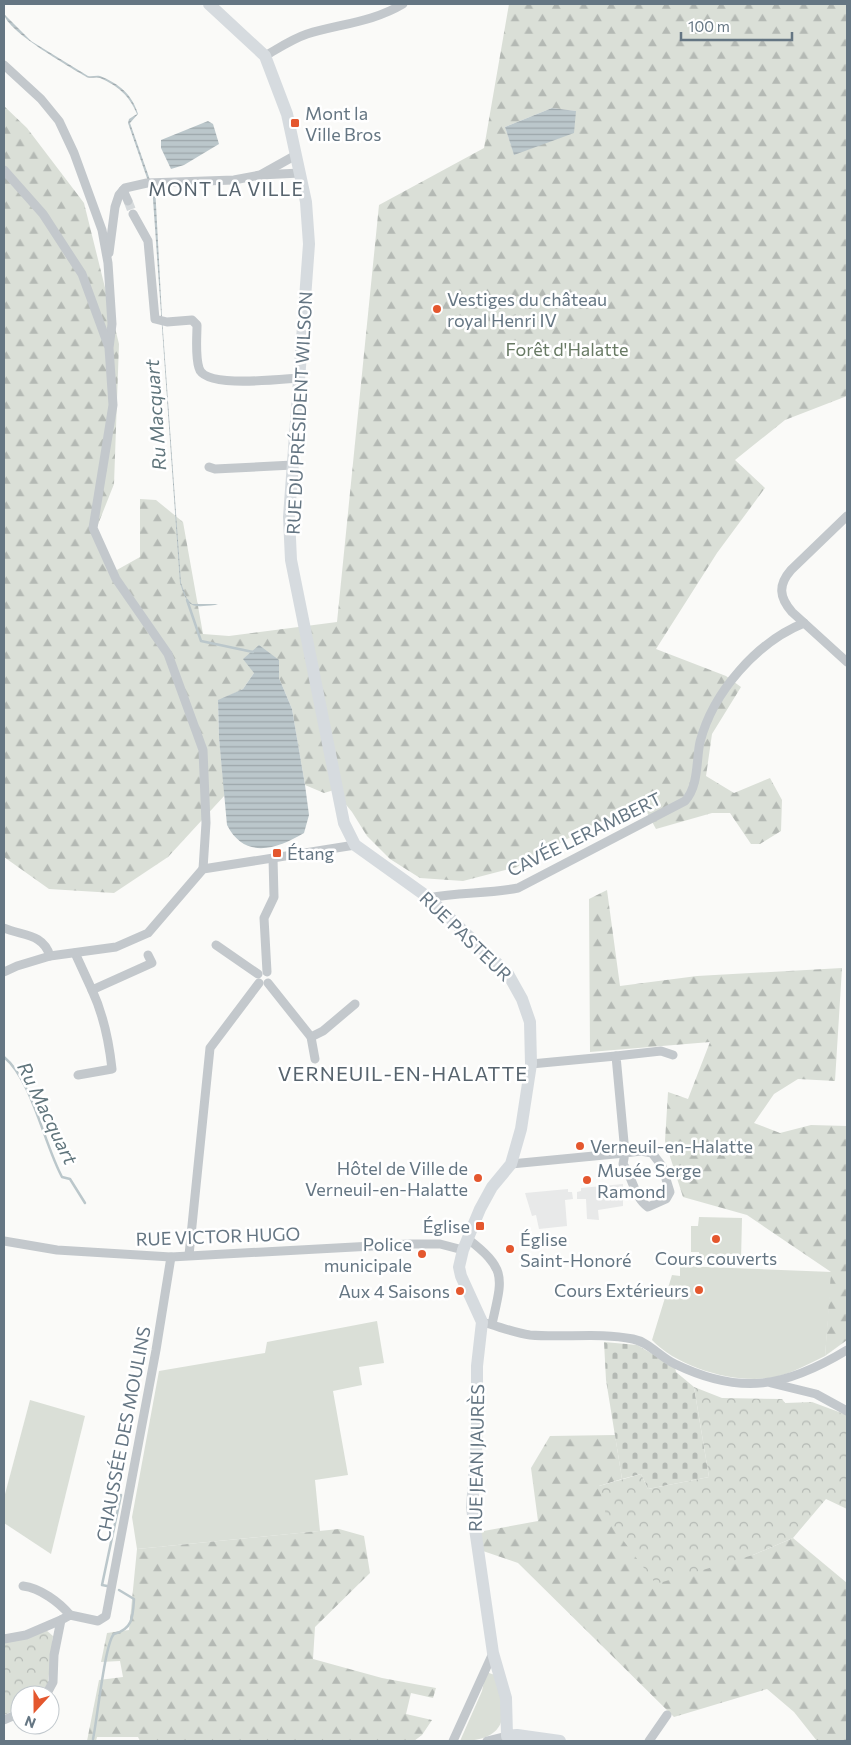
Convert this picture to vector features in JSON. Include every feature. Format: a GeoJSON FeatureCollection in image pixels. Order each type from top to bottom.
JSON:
{"type":"FeatureCollection","features":[{"type":"Feature","properties":{"kind":"street","name":"RUE DU PRÉSIDENT WILSON"},"geometry":{"type":"LineString","coordinates":[[209,4],[266,56],[287,114],[306,202],[309,244],[290,516],[292,560],[344,823],[355,845]]}},
{"type":"Feature","properties":{"kind":"street"},"geometry":{"type":"LineString","coordinates":[[266,56],[306,34],[381,16],[404,4]]}},
{"type":"Feature","properties":{"kind":"street"},"geometry":{"type":"LineString","coordinates":[[4,64],[42,99],[66,134],[102,230],[108,263],[112,324],[109,348],[113,405],[93,528],[116,580],[168,654],[203,750],[206,823],[203,869],[148,933],[116,947],[50,956],[4,972]]}},
{"type":"Feature","properties":{"kind":"street"},"geometry":{"type":"LineString","coordinates":[[260,175],[296,155]]}},
{"type":"Feature","properties":{"kind":"street"},"geometry":{"type":"LineString","coordinates":[[4,170],[43,214],[82,274],[109,348]]}},
{"type":"Feature","properties":{"kind":"street"},"geometry":{"type":"LineString","coordinates":[[108,263],[115,207],[125,188],[152,183],[234,180],[260,175],[300,173]]}},
{"type":"Feature","properties":{"kind":"street"},"geometry":{"type":"LineString","coordinates":[[123,190],[128,200]]}},
{"type":"Feature","properties":{"kind":"street"},"geometry":{"type":"LineString","coordinates":[[133,214],[148,241],[155,319],[162,321],[192,320],[197,325],[199,370],[206,378],[222,381],[300,378]]}},
{"type":"Feature","properties":{"kind":"street"},"geometry":{"type":"LineString","coordinates":[[209,466],[215,469],[293,465]]}},
{"type":"Feature","properties":{"kind":"street"},"geometry":{"type":"LineString","coordinates":[[847,516],[791,570],[784,581],[781,594],[784,603],[847,662]]}},
{"type":"Feature","properties":{"kind":"street","name":"CAVÉE LERAMBERT"},"geometry":{"type":"LineString","coordinates":[[429,898],[447,894],[493,892],[518,888],[572,858],[630,831],[679,805],[690,797],[695,779],[700,742],[714,706],[734,679],[757,654],[776,637],[804,623]]}},
{"type":"Feature","properties":{"kind":"street"},"geometry":{"type":"LineString","coordinates":[[203,869],[355,845]]}},
{"type":"Feature","properties":{"kind":"street","name":"RUE PASTEUR"},"geometry":{"type":"LineString","coordinates":[[355,845],[429,898],[493,958],[517,987],[530,1022],[531,1064],[526,1107],[511,1164],[492,1187],[465,1245]]}},
{"type":"Feature","properties":{"kind":"street"},"geometry":{"type":"LineString","coordinates":[[189,1255],[210,1048],[263,978],[264,918],[274,897],[273,858]]}},
{"type":"Feature","properties":{"kind":"street"},"geometry":{"type":"LineString","coordinates":[[4,928],[16,934],[30,934],[47,946],[50,956]]}},
{"type":"Feature","properties":{"kind":"street"},"geometry":{"type":"LineString","coordinates":[[216,945],[263,978],[311,1036],[315,1059]]}},
{"type":"Feature","properties":{"kind":"street"},"geometry":{"type":"LineString","coordinates":[[75,953],[92,990],[108,1038],[112,1069],[78,1075]]}},
{"type":"Feature","properties":{"kind":"street"},"geometry":{"type":"LineString","coordinates":[[92,990],[152,963],[148,956]]}},
{"type":"Feature","properties":{"kind":"street"},"geometry":{"type":"LineString","coordinates":[[311,1036],[323,1031],[355,1004]]}},
{"type":"Feature","properties":{"kind":"street"},"geometry":{"type":"LineString","coordinates":[[531,1064],[661,1051],[673,1055]]}},
{"type":"Feature","properties":{"kind":"street"},"geometry":{"type":"LineString","coordinates":[[511,1164],[625,1153],[652,1152],[662,1166],[670,1192],[666,1199],[648,1207],[640,1201],[630,1174],[623,1164],[625,1153],[616,1056]]}},
{"type":"Feature","properties":{"kind":"street","name":"RUE VICTOR HUGO"},"geometry":{"type":"LineString","coordinates":[[4,1242],[57,1250],[171,1257],[409,1244],[465,1245]]}},
{"type":"Feature","properties":{"kind":"street"},"geometry":{"type":"LineString","coordinates":[[487,1323],[499,1291],[500,1273],[485,1252],[465,1245],[459,1267],[461,1276],[487,1323],[528,1335],[602,1336],[634,1339],[672,1363],[709,1379],[727,1382],[769,1382],[802,1374],[847,1350]]}},
{"type":"Feature","properties":{"kind":"street","name":"CHAUSSÉE DES MOULINS"},"geometry":{"type":"LineString","coordinates":[[70,1615],[98,1621],[106,1616],[156,1350],[171,1257]]}},
{"type":"Feature","properties":{"kind":"street","name":"RUE JEAN JAURÈS"},"geometry":{"type":"LineString","coordinates":[[487,1323],[477,1366],[477,1438],[472,1508],[492,1653],[506,1698],[507,1736]]}},
{"type":"Feature","properties":{"kind":"street"},"geometry":{"type":"LineString","coordinates":[[769,1382],[816,1394],[847,1411]]}},
{"type":"Feature","properties":{"kind":"street"},"geometry":{"type":"LineString","coordinates":[[4,1639],[26,1635],[70,1615],[63,1607],[33,1587],[23,1586]]}},
{"type":"Feature","properties":{"kind":"street"},"geometry":{"type":"LineString","coordinates":[[51,1685],[54,1655],[61,1620]]}},
{"type":"Feature","properties":{"kind":"street"},"geometry":{"type":"LineString","coordinates":[[453,1741],[492,1653]]}},
{"type":"Feature","properties":{"kind":"street"},"geometry":{"type":"LineString","coordinates":[[649,1741],[667,1715]]}},
{"type":"Feature","properties":{"kind":"street"},"geometry":{"type":"LineString","coordinates":[[486,1741],[518,1734],[560,1741]]}},
{"type":"Feature","properties":{"kind":"shaded area"},"geometry":{"type":"Polygon","coordinates":[[[4,14],[31,41],[88,76],[100,76],[124,90],[138,114],[130,123],[150,180],[148,181],[128,123],[129,119],[137,114],[127,96],[106,81],[87,77],[39,48],[16,29],[4,14]]]}},
{"type":"Feature","properties":{"kind":"shaded area"},"geometry":{"type":"Polygon","coordinates":[[[552,108],[576,111],[574,133],[514,155],[505,127],[552,108]]]}},
{"type":"Feature","properties":{"kind":"shaded area"},"geometry":{"type":"Polygon","coordinates":[[[208,121],[213,124],[219,144],[184,165],[171,169],[161,148],[161,140],[208,121]]]}},
{"type":"Feature","properties":{"kind":"shaded area"},"geometry":{"type":"Polygon","coordinates":[[[152,185],[155,186],[162,317],[181,583],[187,599],[192,604],[218,604],[215,605],[195,606],[191,604],[185,597],[180,583],[152,185]]]}},
{"type":"Feature","properties":{"kind":"shaded area"},"geometry":{"type":"Polygon","coordinates":[[[259,645],[279,660],[279,678],[292,709],[309,815],[304,833],[273,847],[262,848],[252,847],[243,843],[234,836],[227,825],[219,738],[218,700],[243,689],[254,673],[243,659],[259,645]]]}},
{"type":"Feature","properties":{"kind":"shaded area"},"geometry":{"type":"Polygon","coordinates":[[[623,1184],[623,1206],[598,1210],[599,1220],[587,1219],[586,1199],[577,1199],[577,1192],[581,1191],[581,1188],[623,1184]]]}},
{"type":"Feature","properties":{"kind":"shaded area"},"geometry":{"type":"Polygon","coordinates":[[[568,1189],[568,1192],[572,1192],[573,1199],[565,1200],[567,1226],[539,1229],[536,1215],[532,1216],[525,1193],[568,1189]]]}},
{"type":"Feature","properties":{"kind":"green space","name":"Forêt d'Halatte"},"geometry":{"type":"Polygon","coordinates":[[[509,4],[847,4],[847,396],[785,420],[735,460],[765,488],[717,553],[656,649],[726,676],[741,687],[712,734],[706,776],[734,793],[770,778],[782,800],[781,831],[760,844],[751,844],[730,813],[712,813],[656,829],[644,807],[594,824],[517,867],[463,881],[420,878],[390,859],[367,836],[352,812],[334,790],[324,793],[305,785],[292,709],[279,678],[279,660],[254,673],[243,689],[218,701],[219,738],[225,795],[168,857],[114,893],[49,889],[4,857],[4,106],[27,128],[84,203],[119,344],[114,484],[93,537],[115,571],[140,557],[140,499],[156,500],[183,522],[203,634],[229,636],[337,622],[379,205],[484,148],[509,4]],[[552,108],[505,127],[514,154],[576,111],[552,108]]]}},
{"type":"Feature","properties":{"kind":"green space"},"geometry":{"type":"Polygon","coordinates":[[[607,890],[620,986],[697,976],[842,968],[835,1081],[798,1079],[774,1094],[754,1123],[780,1133],[811,1125],[847,1126],[847,1340],[825,1356],[831,1272],[747,1215],[683,1197],[665,1141],[668,1092],[688,1099],[710,1042],[590,1052],[589,899],[607,890]]]}},
{"type":"Feature","properties":{"kind":"green space","name":"Cours couverts"},"geometry":{"type":"Polygon","coordinates":[[[699,1217],[742,1218],[741,1261],[699,1260],[699,1252],[691,1252],[691,1226],[698,1226],[699,1217]]]}},
{"type":"Feature","properties":{"kind":"green space"},"geometry":{"type":"Polygon","coordinates":[[[680,1266],[832,1272],[825,1356],[788,1373],[760,1379],[744,1379],[709,1372],[677,1359],[652,1340],[672,1275],[680,1276],[680,1266]]]}},
{"type":"Feature","properties":{"kind":"green space"},"geometry":{"type":"Polygon","coordinates":[[[377,1321],[384,1363],[359,1367],[362,1385],[333,1391],[348,1475],[315,1480],[320,1531],[137,1549],[132,1517],[159,1371],[265,1353],[267,1342],[377,1321]]]}},
{"type":"Feature","properties":{"kind":"green space"},"geometry":{"type":"Polygon","coordinates":[[[604,1342],[637,1345],[675,1367],[676,1372],[694,1387],[709,1477],[648,1489],[641,1474],[622,1479],[606,1380],[604,1342]]]}},
{"type":"Feature","properties":{"kind":"green space"},"geometry":{"type":"Polygon","coordinates":[[[694,1387],[722,1398],[782,1399],[785,1403],[812,1402],[847,1415],[847,1509],[826,1499],[793,1538],[753,1555],[656,1584],[607,1519],[599,1486],[641,1474],[648,1489],[709,1477],[694,1387]]]}},
{"type":"Feature","properties":{"kind":"green space"},"geometry":{"type":"Polygon","coordinates":[[[30,1400],[85,1416],[51,1554],[4,1523],[4,1498],[30,1400]]]}},
{"type":"Feature","properties":{"kind":"green space"},"geometry":{"type":"Polygon","coordinates":[[[615,1435],[622,1479],[599,1486],[753,1555],[793,1538],[847,1583],[847,1741],[817,1741],[794,1712],[767,1689],[674,1717],[518,1563],[483,1551],[478,1532],[538,1521],[531,1468],[550,1436],[615,1435]]]}},
{"type":"Feature","properties":{"kind":"green space"},"geometry":{"type":"Polygon","coordinates":[[[339,1529],[364,1536],[370,1573],[315,1627],[313,1659],[382,1678],[436,1688],[433,1698],[411,1693],[406,1714],[432,1720],[422,1735],[414,1741],[140,1741],[138,1737],[97,1737],[96,1741],[87,1741],[99,1680],[123,1677],[120,1661],[101,1662],[107,1633],[129,1630],[137,1549],[339,1529]]]}},
{"type":"Feature","properties":{"kind":"green space"},"geometry":{"type":"Polygon","coordinates":[[[46,1630],[53,1636],[47,1685],[10,1685],[10,1712],[4,1715],[4,1642],[46,1630]]]}},
{"type":"Feature","properties":{"kind":"green space"},"geometry":{"type":"Polygon","coordinates":[[[486,1672],[495,1675],[500,1689],[503,1713],[501,1722],[496,1730],[488,1736],[476,1740],[460,1741],[482,1691],[486,1672]]]}},
{"type":"Feature","properties":{"kind":"waterway","name":"Ru Macquart"},"geometry":{"type":"LineString","coordinates":[[187,600],[201,641],[253,652]]}},
{"type":"Feature","properties":{"kind":"waterway","name":"Ru Macquart"},"geometry":{"type":"LineString","coordinates":[[4,1057],[14,1067],[30,1096],[62,1177],[70,1179],[85,1203]]}},
{"type":"Feature","properties":{"kind":"waterway","name":"Ru Macquart"},"geometry":{"type":"LineString","coordinates":[[107,1586],[102,1585],[121,1495]]}},
{"type":"Feature","properties":{"kind":"waterway","name":"Ru Macquart"},"geometry":{"type":"LineString","coordinates":[[93,1739],[107,1651],[114,1634],[125,1629],[132,1616],[134,1599],[119,1590]]}},
{"type":"Feature","properties":{"kind":"tunnel"},"geometry":{"type":"LineString","coordinates":[[128,201],[133,214]]}},
{"type":"Feature","properties":{"kind":"place","name":"Mont la Ville Bros"},"geometry":{"type":"Point","coordinates":[295,123]}},
{"type":"Feature","properties":{"kind":"place","name":"Vestiges du château royal Henri IV"},"geometry":{"type":"Point","coordinates":[437,309]}},
{"type":"Feature","properties":{"kind":"place","name":"Étang"},"geometry":{"type":"Point","coordinates":[277,853]}},
{"type":"Feature","properties":{"kind":"place","name":"Verneuil-en-Halatte"},"geometry":{"type":"Point","coordinates":[580,1146]}},
{"type":"Feature","properties":{"kind":"place","name":"Hôtel de Ville de Verneuil-en-Halatte"},"geometry":{"type":"Point","coordinates":[478,1178]}},
{"type":"Feature","properties":{"kind":"place","name":"Musée Serge Ramond"},"geometry":{"type":"Point","coordinates":[587,1180]}},
{"type":"Feature","properties":{"kind":"place","name":"Église"},"geometry":{"type":"Point","coordinates":[480,1226]}},
{"type":"Feature","properties":{"kind":"place","name":"Cours couverts"},"geometry":{"type":"Point","coordinates":[716,1239]}},
{"type":"Feature","properties":{"kind":"place","name":"Église Saint-Honoré"},"geometry":{"type":"Point","coordinates":[510,1249]}},
{"type":"Feature","properties":{"kind":"place","name":"Police municipale"},"geometry":{"type":"Point","coordinates":[422,1254]}},
{"type":"Feature","properties":{"kind":"place","name":"Cours Extérieurs"},"geometry":{"type":"Point","coordinates":[699,1290]}},
{"type":"Feature","properties":{"kind":"place","name":"Aux 4 Saisons"},"geometry":{"type":"Point","coordinates":[460,1291]}},
{"type":"Feature","properties":{"kind":"district","name":"MONT LA VILLE"},"geometry":{"type":"Point","coordinates":[226,188]}},
{"type":"Feature","properties":{"kind":"district","name":"VERNEUIL-EN-HALATTE"},"geometry":{"type":"Point","coordinates":[403,1073]}}]}
